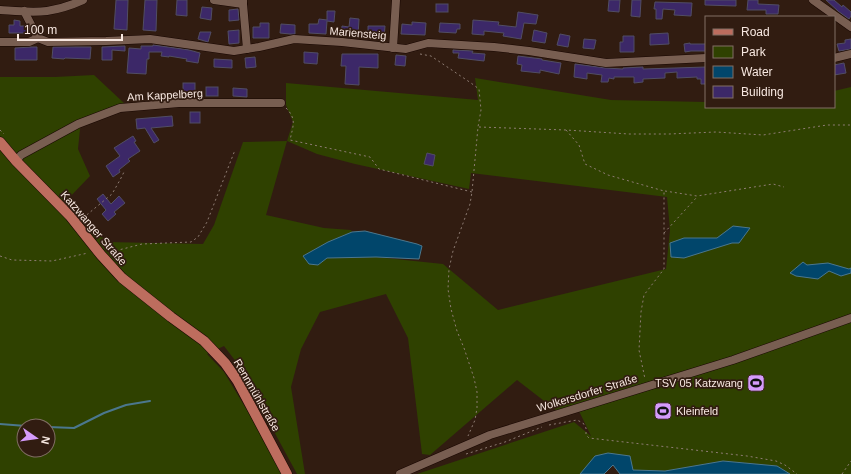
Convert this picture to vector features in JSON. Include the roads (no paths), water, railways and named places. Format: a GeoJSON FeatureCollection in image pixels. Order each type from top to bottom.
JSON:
{"type":"FeatureCollection","features":[{"type":"Feature","properties":{"kind":"main road","name":"Katzwanger Straße"},"geometry":{"type":"LineString","coordinates":[[0,142],[16,161],[70,216],[99,253],[122,278],[138,292]]}},
{"type":"Feature","properties":{"kind":"main road","name":"Rennmühlstraße"},"geometry":{"type":"LineString","coordinates":[[138,292],[204,341],[225,363],[237,380],[287,474]]}},
{"type":"Feature","properties":{"kind":"street"},"geometry":{"type":"LineString","coordinates":[[0,10],[47,11],[71,5],[83,0]]}},
{"type":"Feature","properties":{"kind":"street"},"geometry":{"type":"LineString","coordinates":[[214,0],[243,2],[247,49]]}},
{"type":"Feature","properties":{"kind":"street"},"geometry":{"type":"LineString","coordinates":[[393,48],[396,0]]}},
{"type":"Feature","properties":{"kind":"street"},"geometry":{"type":"LineString","coordinates":[[813,0],[851,27]]}},
{"type":"Feature","properties":{"kind":"street"},"geometry":{"type":"LineString","coordinates":[[0,42],[29,42],[38,38],[24,11]]}},
{"type":"Feature","properties":{"kind":"street","name":"Mariensteig"},"geometry":{"type":"LineString","coordinates":[[38,38],[48,42],[106,41],[150,38],[234,51],[294,39],[342,42],[406,49],[428,43],[487,46],[529,50],[606,62],[705,58]]}},
{"type":"Feature","properties":{"kind":"street"},"geometry":{"type":"LineString","coordinates":[[835,58],[851,54]]}},
{"type":"Feature","properties":{"kind":"street","name":"Am Kappelberg"},"geometry":{"type":"LineString","coordinates":[[16,161],[21,155],[78,124],[120,108],[179,103],[281,103]]}},
{"type":"Feature","properties":{"kind":"street","name":"Wolkersdorfer Straße"},"geometry":{"type":"LineString","coordinates":[[400,474],[490,434],[733,360],[851,318]]}},
{"type":"Feature","properties":{"kind":"water"},"geometry":{"type":"Polygon","coordinates":[[[733,226],[750,228],[739,243],[732,243],[684,258],[671,257],[670,243],[684,238],[717,238],[733,226]]]}},
{"type":"Feature","properties":{"kind":"water"},"geometry":{"type":"Polygon","coordinates":[[[365,231],[422,246],[419,259],[376,257],[327,258],[318,265],[309,264],[303,256],[328,242],[352,232],[365,231]]]}},
{"type":"Feature","properties":{"kind":"water"},"geometry":{"type":"Polygon","coordinates":[[[803,262],[807,265],[828,263],[849,269],[851,268],[851,273],[841,276],[829,271],[818,279],[796,276],[790,273],[803,262]]]}},
{"type":"Feature","properties":{"kind":"water"},"geometry":{"type":"Polygon","coordinates":[[[608,453],[630,456],[633,470],[665,471],[723,461],[777,466],[790,474],[620,474],[613,465],[604,474],[580,474],[595,456],[608,453]]]}},
{"type":"Feature","properties":{"kind":"waterway"},"geometry":{"type":"LineString","coordinates":[[56,427],[74,428],[104,413],[126,405],[150,401]]}},
{"type":"Feature","properties":{"kind":"waterway"},"geometry":{"type":"LineString","coordinates":[[0,424],[16,425]]}},
{"type":"Feature","properties":{"kind":"place","name":"TSV 05 Katzwang"},"geometry":{"type":"Point","coordinates":[756,383]}},
{"type":"Feature","properties":{"kind":"place","name":"Kleinfeld"},"geometry":{"type":"Point","coordinates":[663,411]}}]}
